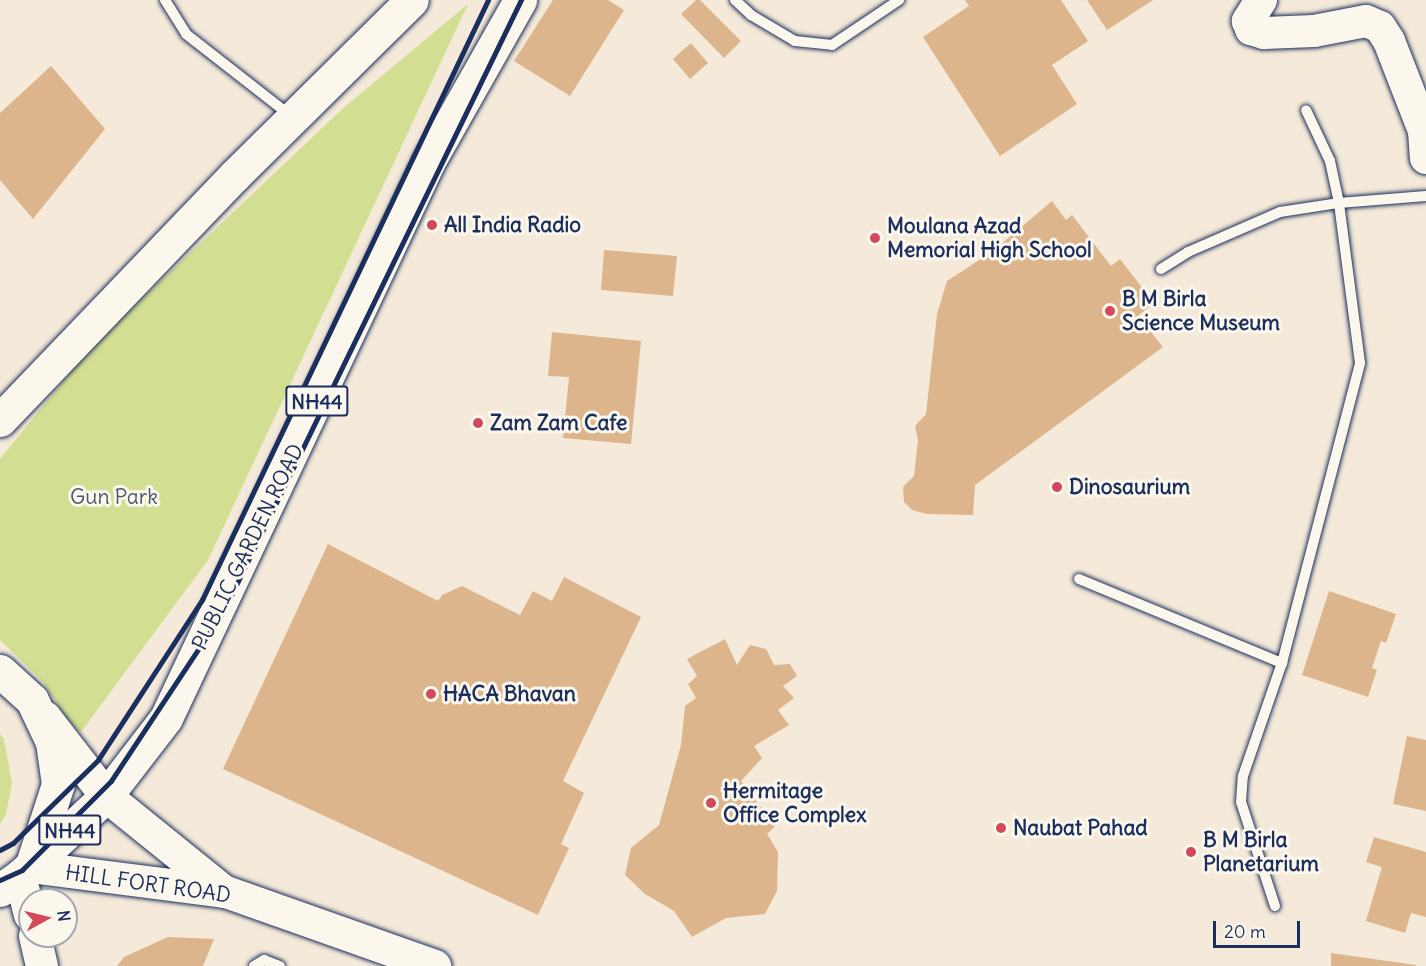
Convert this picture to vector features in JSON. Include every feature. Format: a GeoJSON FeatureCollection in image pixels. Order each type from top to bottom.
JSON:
{"type":"FeatureCollection","features":[{"type":"Feature","properties":{"kind":"highway"},"geometry":{"type":"LineString","coordinates":[[0,420],[293,118],[412,0]]}},
{"type":"Feature","properties":{"kind":"highway","name":"PUBLIC GARDEN ROAD"},"geometry":{"type":"LineString","coordinates":[[106,796],[166,718],[429,160],[520,0]]}},
{"type":"Feature","properties":{"kind":"highway","name":"NH44"},"geometry":{"type":"LineString","coordinates":[[0,671],[32,700],[52,742],[58,784],[21,874]]}},
{"type":"Feature","properties":{"kind":"highway","name":"NH44"},"geometry":{"type":"LineString","coordinates":[[21,874],[106,796]]}},
{"type":"Feature","properties":{"kind":"main road"},"geometry":{"type":"LineString","coordinates":[[1261,0],[1248,21],[1251,29],[1263,33],[1314,31],[1366,21],[1380,27],[1389,40],[1424,131],[1426,158]]}},
{"type":"Feature","properties":{"kind":"main road"},"geometry":{"type":"LineString","coordinates":[[32,700],[106,796],[226,892]]}},
{"type":"Feature","properties":{"kind":"main road","name":"HILL FORT ROAD"},"geometry":{"type":"LineString","coordinates":[[21,874],[226,892],[435,966]]}},
{"type":"Feature","properties":{"kind":"main road"},"geometry":{"type":"LineString","coordinates":[[38,948],[42,966]]}},
{"type":"Feature","properties":{"kind":"lane"},"geometry":{"type":"LineString","coordinates":[[165,0],[186,34],[293,118]]}},
{"type":"Feature","properties":{"kind":"lane"},"geometry":{"type":"LineString","coordinates":[[735,0],[751,15],[795,41],[832,45],[899,0]]}},
{"type":"Feature","properties":{"kind":"lane"},"geometry":{"type":"LineString","coordinates":[[1275,906],[1241,802],[1243,776],[1282,663],[1360,363],[1339,203],[1330,161],[1306,110]]}},
{"type":"Feature","properties":{"kind":"lane"},"geometry":{"type":"LineString","coordinates":[[1161,269],[1188,252],[1280,212],[1339,203],[1426,196]]}},
{"type":"Feature","properties":{"kind":"lane"},"geometry":{"type":"LineString","coordinates":[[1078,579],[1282,663]]}},
{"type":"Feature","properties":{"kind":"lane"},"geometry":{"type":"LineString","coordinates":[[254,966],[264,960],[280,966]]}},
{"type":"Feature","properties":{"kind":"green space","name":"Gun Park"},"geometry":{"type":"Polygon","coordinates":[[[468,4],[208,560],[81,732],[68,721],[43,682],[0,640],[0,459],[90,348],[341,110],[468,4]]]}},
{"type":"Feature","properties":{"kind":"green space"},"geometry":{"type":"Polygon","coordinates":[[[0,734],[4,739],[12,783],[6,815],[0,824],[0,734]]]}},
{"type":"Feature","properties":{"kind":"building"},"geometry":{"type":"Polygon","coordinates":[[[553,0],[608,0],[624,10],[570,96],[514,61],[553,0]]]}},
{"type":"Feature","properties":{"kind":"building"},"geometry":{"type":"Polygon","coordinates":[[[696,0],[700,0],[741,41],[724,58],[681,14],[696,0]]]}},
{"type":"Feature","properties":{"kind":"building"},"geometry":{"type":"Polygon","coordinates":[[[965,0],[1061,0],[1088,41],[1052,65],[1077,104],[1000,156],[923,37],[969,6],[965,0]]]}},
{"type":"Feature","properties":{"kind":"building"},"geometry":{"type":"Polygon","coordinates":[[[1087,0],[1153,0],[1107,30],[1087,0]]]}},
{"type":"Feature","properties":{"kind":"building"},"geometry":{"type":"Polygon","coordinates":[[[691,43],[708,63],[690,79],[673,59],[691,43]]]}},
{"type":"Feature","properties":{"kind":"building"},"geometry":{"type":"Polygon","coordinates":[[[51,66],[105,129],[33,219],[0,180],[0,113],[51,66]]]}},
{"type":"Feature","properties":{"kind":"building"},"geometry":{"type":"Polygon","coordinates":[[[1052,201],[1066,220],[1072,215],[1111,266],[1120,259],[1154,303],[1138,316],[1163,347],[975,485],[973,515],[927,514],[912,510],[904,502],[903,487],[914,476],[918,440],[915,426],[926,414],[937,314],[947,281],[993,251],[1052,201]]]}},
{"type":"Feature","properties":{"kind":"building"},"geometry":{"type":"Polygon","coordinates":[[[604,250],[677,256],[673,296],[601,290],[604,250]]]}},
{"type":"Feature","properties":{"kind":"building"},"geometry":{"type":"Polygon","coordinates":[[[552,332],[641,341],[631,444],[563,438],[569,377],[548,376],[552,332]]]}},
{"type":"Feature","properties":{"kind":"building","name":"HACA Bhavan"},"geometry":{"type":"Polygon","coordinates":[[[328,544],[438,601],[442,595],[462,586],[520,615],[533,591],[552,601],[564,577],[641,617],[563,781],[584,793],[561,844],[569,848],[538,915],[223,769],[328,544]]]}},
{"type":"Feature","properties":{"kind":"building"},"geometry":{"type":"Polygon","coordinates":[[[1329,591],[1396,614],[1386,643],[1381,641],[1372,668],[1377,670],[1368,697],[1302,675],[1329,591]]]}},
{"type":"Feature","properties":{"kind":"building","name":"Hermitage Office Complex"},"geometry":{"type":"Polygon","coordinates":[[[725,639],[737,665],[750,645],[766,649],[774,665],[790,664],[797,676],[783,686],[794,698],[778,710],[789,725],[754,746],[762,758],[741,781],[775,826],[767,834],[778,852],[777,891],[765,914],[726,918],[692,937],[674,911],[645,894],[625,875],[631,848],[659,825],[681,745],[685,706],[696,698],[688,684],[697,676],[687,659],[725,639]]]}},
{"type":"Feature","properties":{"kind":"building"},"geometry":{"type":"Polygon","coordinates":[[[1407,736],[1426,740],[1426,811],[1393,804],[1407,736]]]}},
{"type":"Feature","properties":{"kind":"building"},"geometry":{"type":"Polygon","coordinates":[[[1374,837],[1426,852],[1426,917],[1411,913],[1405,933],[1366,921],[1382,867],[1366,862],[1374,837]]]}},
{"type":"Feature","properties":{"kind":"building"},"geometry":{"type":"Polygon","coordinates":[[[168,937],[214,939],[203,966],[117,966],[124,957],[168,937]]]}},
{"type":"Feature","properties":{"kind":"building"},"geometry":{"type":"Polygon","coordinates":[[[1331,953],[1416,965],[1416,966],[1331,966],[1331,953]]]}},
{"type":"Feature","properties":{"kind":"railway"},"geometry":{"type":"LineString","coordinates":[[0,850],[13,843],[98,760],[202,600],[488,0]]}},
{"type":"Feature","properties":{"kind":"railway"},"geometry":{"type":"LineString","coordinates":[[0,880],[22,870],[111,781],[223,612],[521,0]]}},
{"type":"Feature","properties":{"kind":"place","name":"All India Radio"},"geometry":{"type":"Point","coordinates":[432,225]}},
{"type":"Feature","properties":{"kind":"place","name":"Moulana Azad Memorial High School"},"geometry":{"type":"Point","coordinates":[875,238]}},
{"type":"Feature","properties":{"kind":"place","name":"B M Birla Science Museum"},"geometry":{"type":"Point","coordinates":[1110,311]}},
{"type":"Feature","properties":{"kind":"place","name":"Zam Zam Cafe"},"geometry":{"type":"Point","coordinates":[478,423]}},
{"type":"Feature","properties":{"kind":"place","name":"Dinosaurium"},"geometry":{"type":"Point","coordinates":[1057,487]}},
{"type":"Feature","properties":{"kind":"place","name":"HACA Bhavan"},"geometry":{"type":"Point","coordinates":[431,694]}},
{"type":"Feature","properties":{"kind":"place","name":"Hermitage Office Complex"},"geometry":{"type":"Point","coordinates":[711,803]}},
{"type":"Feature","properties":{"kind":"place","name":"Naubat Pahad"},"geometry":{"type":"Point","coordinates":[1001,828]}},
{"type":"Feature","properties":{"kind":"place","name":"B M Birla Planetarium"},"geometry":{"type":"Point","coordinates":[1191,852]}}]}
